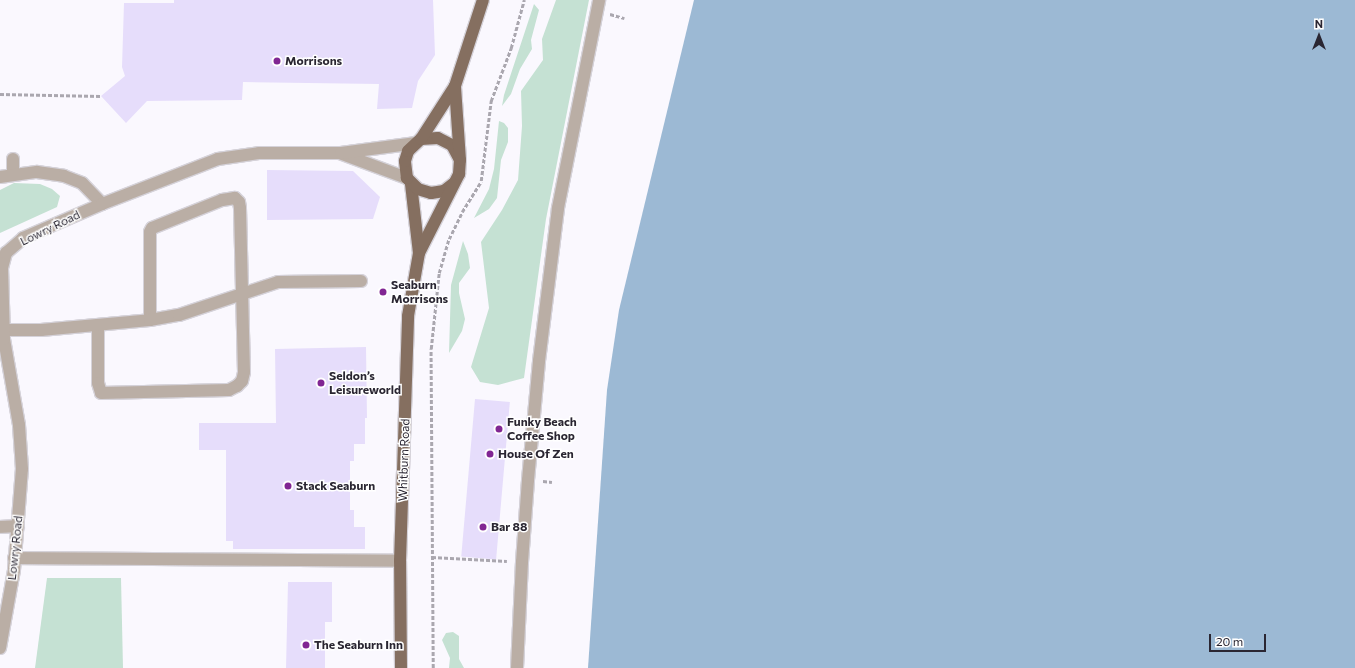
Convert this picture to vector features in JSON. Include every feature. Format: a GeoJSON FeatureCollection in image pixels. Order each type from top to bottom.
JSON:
{"type":"FeatureCollection","features":[{"type":"Feature","properties":{"kind":"main road"},"geometry":{"type":"LineString","coordinates":[[419,253],[405,161],[408,151],[419,141],[455,86],[483,0]]}},
{"type":"Feature","properties":{"kind":"main road"},"geometry":{"type":"LineString","coordinates":[[419,253],[459,174],[460,160],[455,86]]}},
{"type":"Feature","properties":{"kind":"main road"},"geometry":{"type":"LineString","coordinates":[[419,141],[438,138],[452,145],[460,160]]}},
{"type":"Feature","properties":{"kind":"main road"},"geometry":{"type":"LineString","coordinates":[[409,181],[418,189],[431,193],[444,191],[453,184]]}},
{"type":"Feature","properties":{"kind":"main road","name":"Whitburn Road"},"geometry":{"type":"LineString","coordinates":[[401,668],[400,561],[408,316],[419,253]]}},
{"type":"Feature","properties":{"kind":"street"},"geometry":{"type":"LineString","coordinates":[[517,668],[522,562],[539,361],[558,208],[599,0]]}},
{"type":"Feature","properties":{"kind":"street","name":"Lowry Road"},"geometry":{"type":"LineString","coordinates":[[0,648],[18,526],[22,469],[19,425],[3,336],[2,268],[6,253],[23,238],[102,204],[218,159],[258,153],[341,153],[419,141]]}},
{"type":"Feature","properties":{"kind":"street","name":"Lowry Road"},"geometry":{"type":"LineString","coordinates":[[341,153],[409,181]]}},
{"type":"Feature","properties":{"kind":"street"},"geometry":{"type":"LineString","coordinates":[[13,159],[13,175]]}},
{"type":"Feature","properties":{"kind":"street"},"geometry":{"type":"LineString","coordinates":[[0,177],[38,172],[64,176],[82,183],[102,204]]}},
{"type":"Feature","properties":{"kind":"street"},"geometry":{"type":"LineString","coordinates":[[98,325],[98,382],[101,393],[229,390],[237,386],[242,381],[244,372],[240,208],[239,202],[235,198],[227,198],[152,228],[150,232],[150,320]]}},
{"type":"Feature","properties":{"kind":"street"},"geometry":{"type":"LineString","coordinates":[[3,336],[41,330],[150,320],[179,315],[278,282],[361,281]]}},
{"type":"Feature","properties":{"kind":"street"},"geometry":{"type":"LineString","coordinates":[[0,527],[18,526]]}},
{"type":"Feature","properties":{"kind":"street"},"geometry":{"type":"LineString","coordinates":[[14,558],[400,561]]}},
{"type":"Feature","properties":{"kind":"path"},"geometry":{"type":"LineString","coordinates":[[433,668],[431,349],[439,273],[448,239],[481,181],[491,101],[511,48],[524,0]]}},
{"type":"Feature","properties":{"kind":"path"},"geometry":{"type":"LineString","coordinates":[[0,94],[101,96]]}},
{"type":"Feature","properties":{"kind":"path"},"geometry":{"type":"LineString","coordinates":[[432,557],[522,562]]}},
{"type":"Feature","properties":{"kind":"green space"},"geometry":{"type":"Polygon","coordinates":[[[556,0],[589,0],[546,219],[524,378],[498,385],[480,382],[471,367],[489,308],[481,242],[502,210],[518,180],[522,126],[521,91],[543,60],[542,39],[556,0]]]}},
{"type":"Feature","properties":{"kind":"green space"},"geometry":{"type":"Polygon","coordinates":[[[534,4],[539,10],[531,40],[532,49],[520,69],[511,94],[502,106],[504,95],[534,4]]]}},
{"type":"Feature","properties":{"kind":"green space"},"geometry":{"type":"Polygon","coordinates":[[[499,121],[504,123],[508,128],[508,142],[501,160],[497,198],[489,209],[474,218],[489,189],[494,169],[499,121]]]}},
{"type":"Feature","properties":{"kind":"green space"},"geometry":{"type":"Polygon","coordinates":[[[14,183],[40,184],[52,189],[60,196],[57,207],[0,233],[0,190],[14,183]]]}},
{"type":"Feature","properties":{"kind":"green space"},"geometry":{"type":"Polygon","coordinates":[[[463,241],[468,254],[470,268],[459,283],[459,293],[465,319],[462,331],[449,353],[451,285],[463,241]]]}},
{"type":"Feature","properties":{"kind":"green space"},"geometry":{"type":"Polygon","coordinates":[[[47,578],[121,578],[123,668],[35,668],[47,578]]]}},
{"type":"Feature","properties":{"kind":"green space"},"geometry":{"type":"Polygon","coordinates":[[[453,632],[459,636],[459,659],[464,668],[449,668],[450,658],[442,640],[446,633],[453,632]]]}},
{"type":"Feature","properties":{"kind":"water"},"geometry":{"type":"Polygon","coordinates":[[[694,0],[1355,0],[1355,668],[588,668],[607,390],[619,310],[694,0]]]}},
{"type":"Feature","properties":{"kind":"building","name":"Morrisons"},"geometry":{"type":"Polygon","coordinates":[[[174,0],[433,0],[435,55],[418,81],[412,108],[377,109],[379,84],[243,82],[242,100],[147,101],[126,123],[101,96],[125,76],[122,67],[124,3],[174,3],[174,0]]]}},
{"type":"Feature","properties":{"kind":"building"},"geometry":{"type":"Polygon","coordinates":[[[267,170],[353,171],[380,197],[373,219],[267,220],[267,170]]]}},
{"type":"Feature","properties":{"kind":"building","name":"Stack Seaburn"},"geometry":{"type":"Polygon","coordinates":[[[366,347],[367,418],[365,418],[365,444],[354,444],[354,461],[350,461],[350,510],[354,510],[354,527],[365,527],[365,549],[233,549],[233,541],[226,541],[226,450],[199,450],[199,423],[276,423],[275,349],[366,347]]]}},
{"type":"Feature","properties":{"kind":"building"},"geometry":{"type":"Polygon","coordinates":[[[475,399],[510,402],[496,559],[461,556],[475,399]]]}},
{"type":"Feature","properties":{"kind":"building","name":"The Seaburn Inn"},"geometry":{"type":"Polygon","coordinates":[[[288,582],[332,582],[332,622],[325,622],[325,668],[286,668],[288,582]]]}},
{"type":"Feature","properties":{"kind":"place","name":"Morrisons"},"geometry":{"type":"Point","coordinates":[277,61]}},
{"type":"Feature","properties":{"kind":"place","name":"Seaburn Morrisons"},"geometry":{"type":"Point","coordinates":[383,292]}},
{"type":"Feature","properties":{"kind":"place","name":"Seldon’s Leisureworld"},"geometry":{"type":"Point","coordinates":[321,383]}},
{"type":"Feature","properties":{"kind":"place","name":"Funky Beach Coffee Shop"},"geometry":{"type":"Point","coordinates":[499,429]}},
{"type":"Feature","properties":{"kind":"place","name":"House Of Zen"},"geometry":{"type":"Point","coordinates":[490,454]}},
{"type":"Feature","properties":{"kind":"place","name":"Stack Seaburn"},"geometry":{"type":"Point","coordinates":[288,486]}},
{"type":"Feature","properties":{"kind":"place","name":"Bar 88"},"geometry":{"type":"Point","coordinates":[483,527]}},
{"type":"Feature","properties":{"kind":"place","name":"The Seaburn Inn"},"geometry":{"type":"Point","coordinates":[306,645]}}]}
